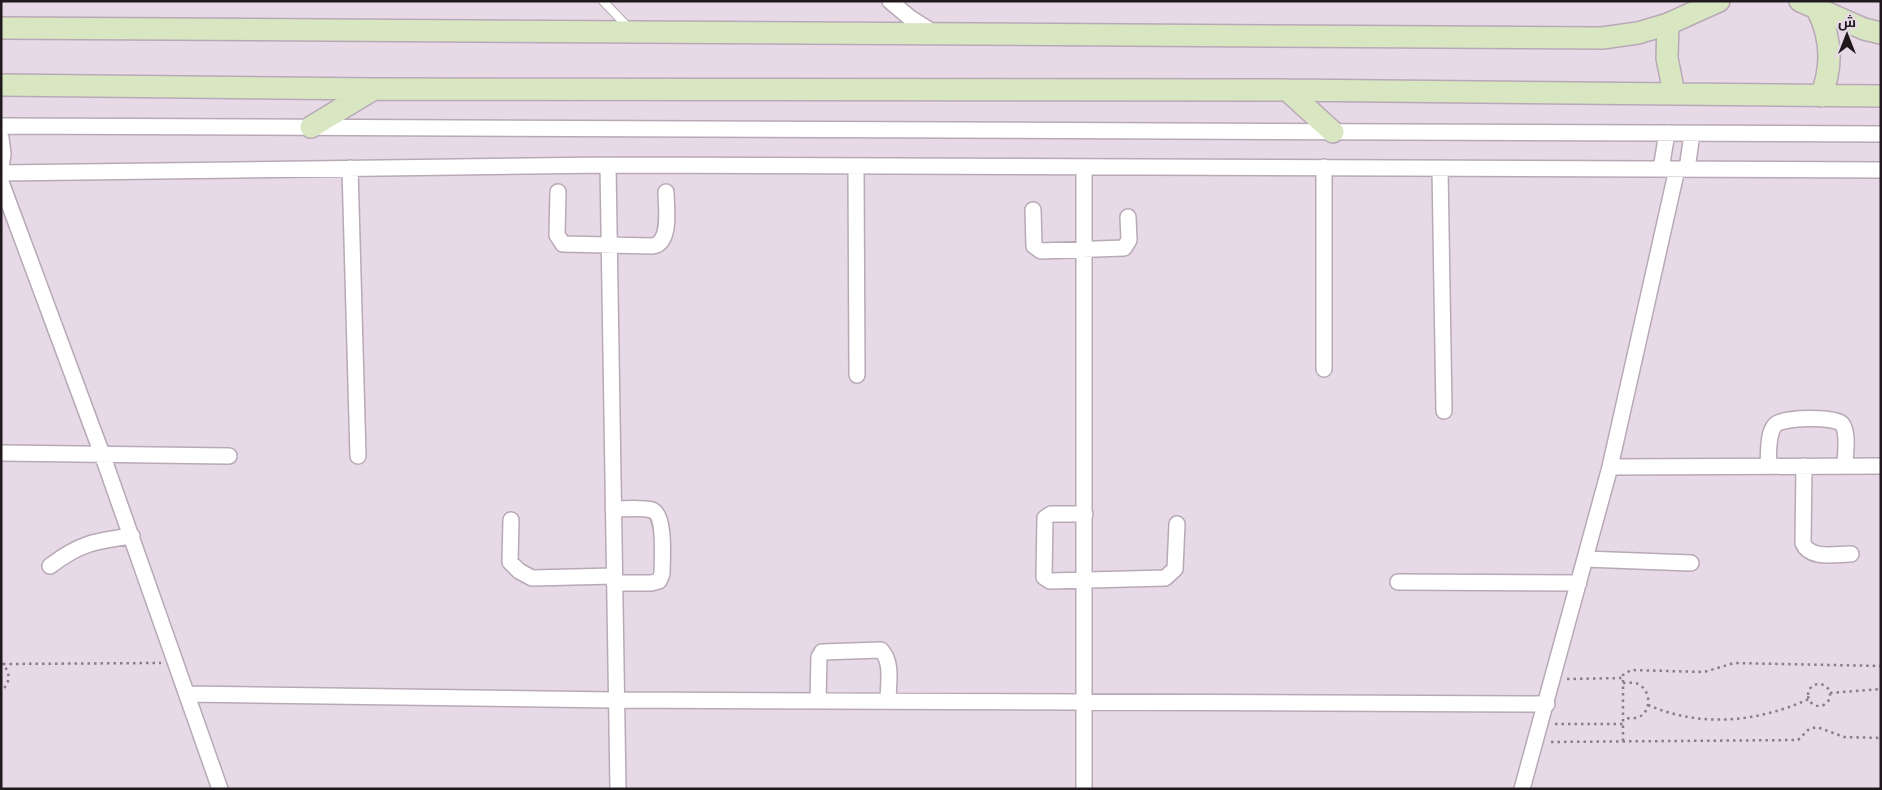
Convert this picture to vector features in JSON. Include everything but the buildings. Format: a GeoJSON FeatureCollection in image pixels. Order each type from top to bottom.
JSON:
{"type":"FeatureCollection","features":[{"type":"Feature","properties":{"kind":"street"},"geometry":{"type":"LineString","coordinates":[[890,1],[909,17],[934,33]]}},
{"type":"Feature","properties":{"kind":"street"},"geometry":{"type":"LineString","coordinates":[[1,28],[1602,38],[1638,33],[1668,24],[1711,3]]}},
{"type":"Feature","properties":{"kind":"street"},"geometry":{"type":"LineString","coordinates":[[1808,5],[1864,29],[1881,32]]}},
{"type":"Feature","properties":{"kind":"street"},"geometry":{"type":"LineString","coordinates":[[1808,5],[1827,33],[1830,58],[1826,84],[1820,96]]}},
{"type":"Feature","properties":{"kind":"street"},"geometry":{"type":"LineString","coordinates":[[1668,24],[1667,58],[1674,93]]}},
{"type":"Feature","properties":{"kind":"street"},"geometry":{"type":"LineString","coordinates":[[1,85],[374,90],[1287,90],[1881,96]]}},
{"type":"Feature","properties":{"kind":"street"},"geometry":{"type":"LineString","coordinates":[[311,127],[374,90]]}},
{"type":"Feature","properties":{"kind":"street"},"geometry":{"type":"LineString","coordinates":[[1287,90],[1333,132]]}},
{"type":"Feature","properties":{"kind":"street"},"geometry":{"type":"LineString","coordinates":[[1,126],[1881,134]]}},
{"type":"Feature","properties":{"kind":"street"},"geometry":{"type":"LineString","coordinates":[[1661,169],[1667,133]]}},
{"type":"Feature","properties":{"kind":"street"},"geometry":{"type":"LineString","coordinates":[[1522,789],[1537,742],[1610,467],[1692,134]]}},
{"type":"Feature","properties":{"kind":"street"},"geometry":{"type":"LineString","coordinates":[[1,138],[3,160],[1,167]]}},
{"type":"Feature","properties":{"kind":"street"},"geometry":{"type":"LineString","coordinates":[[1,173],[608,165],[1881,170]]}},
{"type":"Feature","properties":{"kind":"street"},"geometry":{"type":"LineString","coordinates":[[608,165],[615,700],[618,789]]}},
{"type":"Feature","properties":{"kind":"street"},"geometry":{"type":"LineString","coordinates":[[856,166],[857,375]]}},
{"type":"Feature","properties":{"kind":"street"},"geometry":{"type":"LineString","coordinates":[[1084,167],[1086,702],[1084,789]]}},
{"type":"Feature","properties":{"kind":"street"},"geometry":{"type":"LineString","coordinates":[[350,168],[358,456]]}},
{"type":"Feature","properties":{"kind":"street"},"geometry":{"type":"LineString","coordinates":[[1324,168],[1324,369]]}},
{"type":"Feature","properties":{"kind":"street"},"geometry":{"type":"LineString","coordinates":[[1440,168],[1444,411]]}},
{"type":"Feature","properties":{"kind":"street"},"geometry":{"type":"LineString","coordinates":[[1,182],[132,536],[220,789]]}},
{"type":"Feature","properties":{"kind":"street"},"geometry":{"type":"LineString","coordinates":[[558,192],[557,235],[560,242],[567,244],[609,245],[656,245],[663,241],[666,238],[666,192]]}},
{"type":"Feature","properties":{"kind":"street"},"geometry":{"type":"LineString","coordinates":[[1033,210],[1034,246],[1037,249],[1084,250],[1124,248],[1129,243],[1128,217]]}},
{"type":"Feature","properties":{"kind":"street"},"geometry":{"type":"LineString","coordinates":[[1768,466],[1772,429],[1775,424],[1787,419],[1831,420],[1839,422],[1845,434],[1845,466]]}},
{"type":"Feature","properties":{"kind":"street"},"geometry":{"type":"LineString","coordinates":[[1,453],[229,456]]}},
{"type":"Feature","properties":{"kind":"street"},"geometry":{"type":"LineString","coordinates":[[1804,466],[1803,543],[1805,548],[1816,554],[1851,554]]}},
{"type":"Feature","properties":{"kind":"street"},"geometry":{"type":"LineString","coordinates":[[1610,467],[1881,466]]}},
{"type":"Feature","properties":{"kind":"street"},"geometry":{"type":"LineString","coordinates":[[511,520],[510,562],[519,571],[532,578],[651,583],[659,581],[662,574],[662,522],[658,514],[652,510],[613,509]]}},
{"type":"Feature","properties":{"kind":"street"},"geometry":{"type":"LineString","coordinates":[[1085,514],[1051,514],[1045,518],[1042,569],[1044,577],[1050,581],[1165,578],[1175,569],[1177,524]]}},
{"type":"Feature","properties":{"kind":"street"},"geometry":{"type":"LineString","coordinates":[[50,566],[67,553],[85,544],[132,536]]}},
{"type":"Feature","properties":{"kind":"street"},"geometry":{"type":"LineString","coordinates":[[1585,560],[1691,563]]}},
{"type":"Feature","properties":{"kind":"street"},"geometry":{"type":"LineString","coordinates":[[1398,582],[1579,583]]}},
{"type":"Feature","properties":{"kind":"street"},"geometry":{"type":"LineString","coordinates":[[818,701],[819,657],[822,652],[881,650],[887,656],[889,664],[888,701]]}},
{"type":"Feature","properties":{"kind":"street"},"geometry":{"type":"LineString","coordinates":[[187,694],[615,700],[1547,704]]}},
{"type":"Feature","properties":{"kind":"lane"},"geometry":{"type":"LineString","coordinates":[[603,1],[632,31]]}},
{"type":"Feature","properties":{"kind":"path"},"geometry":{"type":"LineString","coordinates":[[1,691],[7,686],[9,678],[2,663],[177,663]]}},
{"type":"Feature","properties":{"kind":"path"},"geometry":{"type":"LineString","coordinates":[[1623,742],[1623,678],[1626,672],[1632,670],[1704,672],[1734,663],[1881,666]]}},
{"type":"Feature","properties":{"kind":"path"},"geometry":{"type":"LineString","coordinates":[[1554,679],[1623,678]]}},
{"type":"Feature","properties":{"kind":"path"},"geometry":{"type":"LineString","coordinates":[[1623,683],[1636,683],[1641,686],[1647,694],[1648,705],[1637,718],[1623,718]]}},
{"type":"Feature","properties":{"kind":"path"},"geometry":{"type":"LineString","coordinates":[[1815,685],[1826,686],[1830,693],[1830,698],[1825,704],[1816,705],[1810,699],[1809,691],[1815,685]]}},
{"type":"Feature","properties":{"kind":"path"},"geometry":{"type":"LineString","coordinates":[[1830,693],[1881,689]]}},
{"type":"Feature","properties":{"kind":"path"},"geometry":{"type":"LineString","coordinates":[[1648,705],[1681,716],[1732,720],[1766,715],[1810,699]]}},
{"type":"Feature","properties":{"kind":"path"},"geometry":{"type":"LineString","coordinates":[[1541,724],[1623,724]]}},
{"type":"Feature","properties":{"kind":"path"},"geometry":{"type":"LineString","coordinates":[[1537,742],[1798,740],[1810,729],[1818,727],[1844,737],[1881,738]]}}]}
